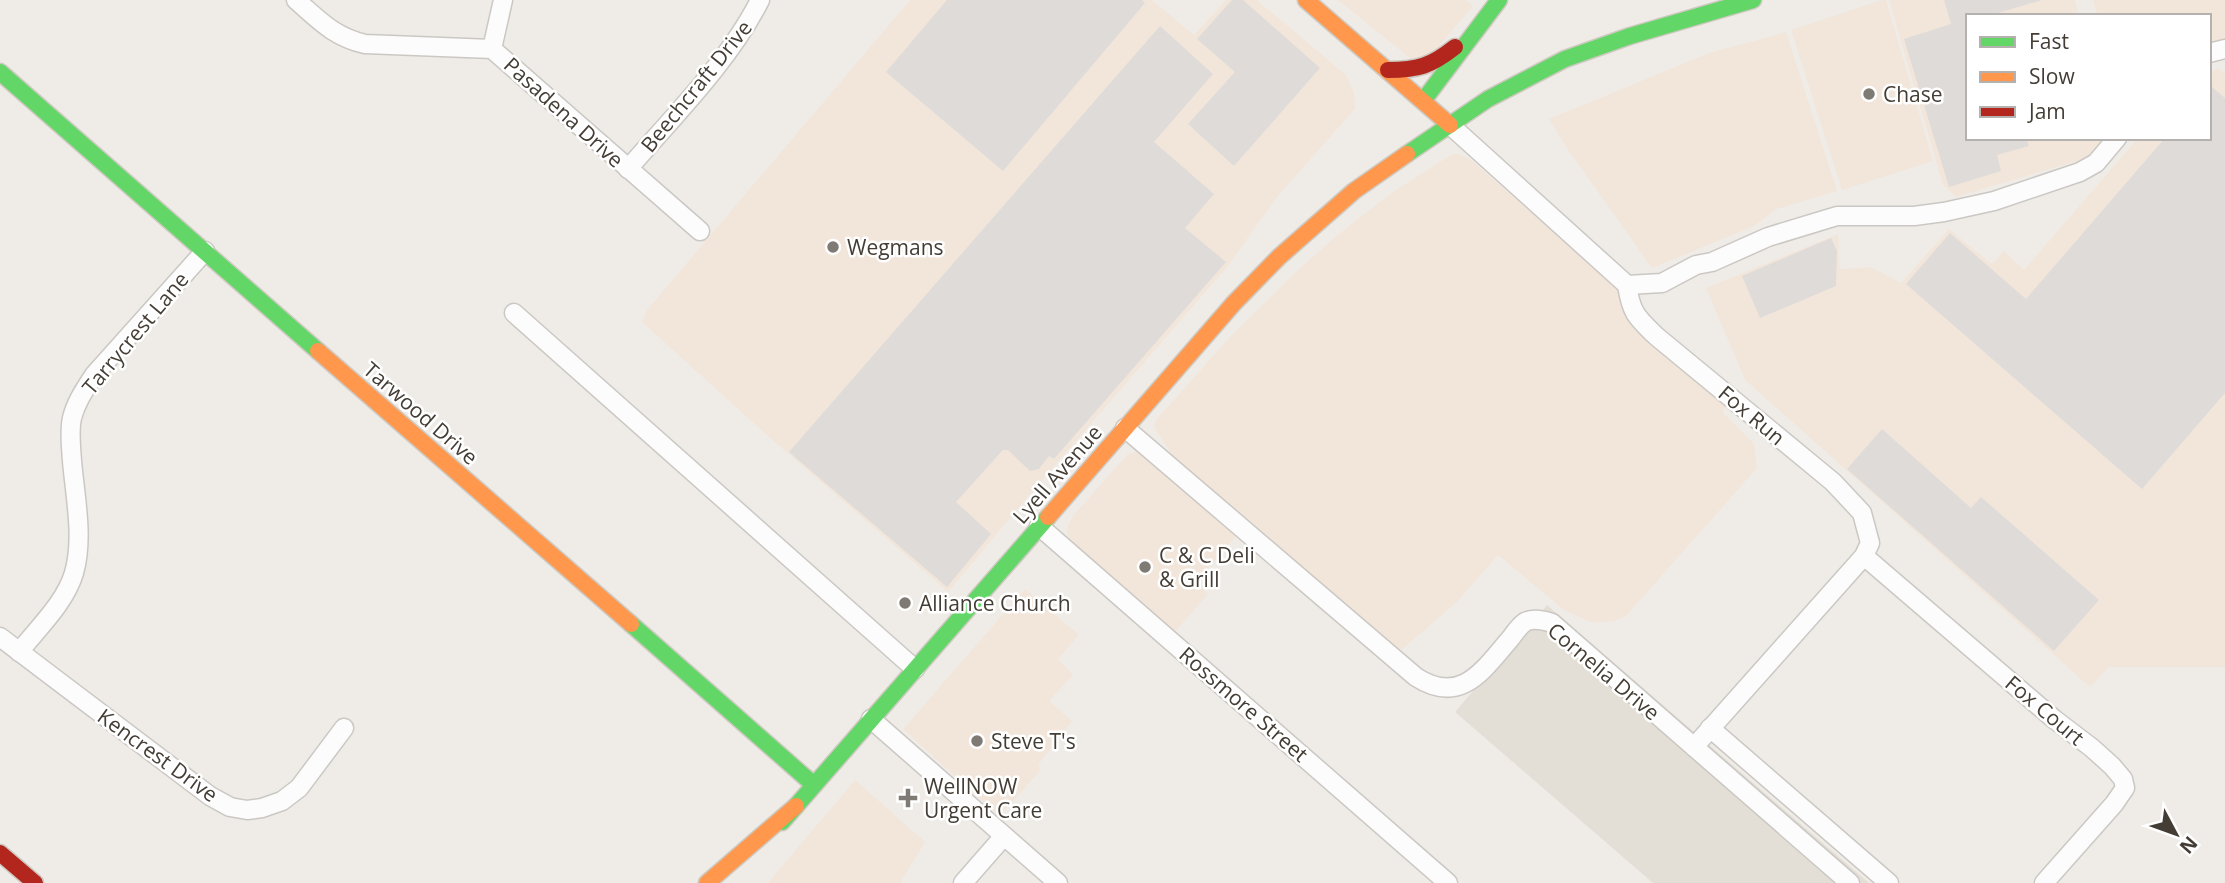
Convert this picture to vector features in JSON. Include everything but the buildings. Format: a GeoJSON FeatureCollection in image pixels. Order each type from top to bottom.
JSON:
{"type":"FeatureCollection","features":[{"type":"Feature","properties":{"kind":"main road"},"geometry":{"type":"LineString","coordinates":[[1306,0],[1450,125]]}},
{"type":"Feature","properties":{"kind":"main road"},"geometry":{"type":"LineString","coordinates":[[1423,101],[1499,0]]}},
{"type":"Feature","properties":{"kind":"main road","name":"Lyell Avenue"},"geometry":{"type":"LineString","coordinates":[[727,883],[1234,303],[1279,257],[1354,191],[1488,99],[1564,59],[1630,36],[1754,0]]}},
{"type":"Feature","properties":{"kind":"main road"},"geometry":{"type":"LineString","coordinates":[[1388,70],[1416,70],[1435,64],[1470,36]]}},
{"type":"Feature","properties":{"kind":"main road","name":"Tarwood Drive"},"geometry":{"type":"LineString","coordinates":[[0,72],[814,785]]}},
{"type":"Feature","properties":{"kind":"main road"},"geometry":{"type":"LineString","coordinates":[[707,883],[796,806]]}},
{"type":"Feature","properties":{"kind":"main road"},"geometry":{"type":"LineString","coordinates":[[0,853],[35,883]]}},
{"type":"Feature","properties":{"kind":"street","name":"Pasadena Drive"},"geometry":{"type":"LineString","coordinates":[[296,0],[331,31],[358,42],[492,49],[700,231]]}},
{"type":"Feature","properties":{"kind":"street"},"geometry":{"type":"LineString","coordinates":[[492,49],[503,0]]}},
{"type":"Feature","properties":{"kind":"street","name":"Beechcraft Drive"},"geometry":{"type":"LineString","coordinates":[[628,170],[729,51],[749,23],[760,0]]}},
{"type":"Feature","properties":{"kind":"street","name":"Fox Run"},"geometry":{"type":"LineString","coordinates":[[1450,125],[1627,285],[1631,307],[1641,322],[1833,482],[1862,513],[1870,543],[1864,556]]}},
{"type":"Feature","properties":{"kind":"street"},"geometry":{"type":"LineString","coordinates":[[1627,285],[1661,283],[1696,265],[1712,262],[1768,237],[1837,216],[1914,216],[1994,201],[2080,172],[2096,163],[2115,140]]}},
{"type":"Feature","properties":{"kind":"street","name":"Tarrycrest Lane"},"geometry":{"type":"LineString","coordinates":[[19,652],[64,595],[73,576],[78,535],[71,444],[72,419],[79,397],[94,375],[205,251]]}},
{"type":"Feature","properties":{"kind":"street"},"geometry":{"type":"LineString","coordinates":[[514,313],[915,669]]}},
{"type":"Feature","properties":{"kind":"street","name":"Cornelia Drive"},"geometry":{"type":"LineString","coordinates":[[1125,428],[1365,634],[1428,684],[1441,688],[1469,682],[1481,673],[1524,623],[1538,619],[1552,623],[1850,883]]}},
{"type":"Feature","properties":{"kind":"street","name":"Rossmore Street"},"geometry":{"type":"LineString","coordinates":[[1039,526],[1448,883]]}},
{"type":"Feature","properties":{"kind":"street"},"geometry":{"type":"LineString","coordinates":[[1694,747],[1864,556]]}},
{"type":"Feature","properties":{"kind":"street","name":"Fox Court"},"geometry":{"type":"LineString","coordinates":[[1864,556],[2054,719],[2092,748],[2123,779],[2125,788],[2114,804],[2044,883]]}},
{"type":"Feature","properties":{"kind":"street","name":"Kencrest Drive"},"geometry":{"type":"LineString","coordinates":[[0,637],[210,796],[230,807],[247,810],[282,801],[299,788],[344,727]]}},
{"type":"Feature","properties":{"kind":"street"},"geometry":{"type":"LineString","coordinates":[[871,719],[1058,883]]}},
{"type":"Feature","properties":{"kind":"street"},"geometry":{"type":"LineString","coordinates":[[1710,729],[1889,883]]}},
{"type":"Feature","properties":{"kind":"street"},"geometry":{"type":"LineString","coordinates":[[963,883],[1004,836]]}},
{"type":"Feature","properties":{"kind":"shaded area"},"geometry":{"type":"Polygon","coordinates":[[[910,0],[1152,0],[1194,35],[1226,0],[1257,0],[1346,75],[1354,93],[1355,109],[1276,198],[1228,266],[948,592],[769,437],[642,322],[647,310],[910,0]]]}},
{"type":"Feature","properties":{"kind":"shaded area"},"geometry":{"type":"Polygon","coordinates":[[[947,0],[1142,0],[1145,3],[1003,171],[886,72],[947,0]]]}},
{"type":"Feature","properties":{"kind":"shaded area"},"geometry":{"type":"Polygon","coordinates":[[[1232,0],[1243,0],[1320,68],[1234,166],[1188,124],[1235,72],[1197,39],[1232,0]]]}},
{"type":"Feature","properties":{"kind":"shaded area"},"geometry":{"type":"Polygon","coordinates":[[[1338,0],[1466,0],[1473,6],[1432,54],[1411,59],[1338,0]]]}},
{"type":"Feature","properties":{"kind":"shaded area"},"geometry":{"type":"Polygon","coordinates":[[[1886,0],[1933,161],[1842,190],[1791,30],[1886,0]]]}},
{"type":"Feature","properties":{"kind":"shaded area"},"geometry":{"type":"Polygon","coordinates":[[[1889,0],[2075,0],[2078,14],[1966,14],[1966,140],[2103,140],[2087,158],[1956,197],[1943,185],[1889,0]]]}},
{"type":"Feature","properties":{"kind":"shaded area"},"geometry":{"type":"Polygon","coordinates":[[[1944,0],[2042,0],[1995,14],[1966,14],[1966,140],[2027,140],[2029,146],[1997,155],[2001,171],[1949,187],[1904,39],[1951,24],[1944,0]]]}},
{"type":"Feature","properties":{"kind":"shaded area"},"geometry":{"type":"Polygon","coordinates":[[[2093,0],[2225,0],[2225,41],[2211,44],[2211,14],[2096,14],[2093,0]]]}},
{"type":"Feature","properties":{"kind":"shaded area"},"geometry":{"type":"Polygon","coordinates":[[[1160,26],[1213,74],[1154,142],[1214,194],[1185,228],[1226,262],[1054,459],[1049,456],[1039,469],[1030,471],[1008,450],[1003,450],[956,502],[991,534],[947,587],[789,452],[1160,26]]]}},
{"type":"Feature","properties":{"kind":"shaded area"},"geometry":{"type":"Polygon","coordinates":[[[1786,32],[1837,191],[1777,209],[1754,226],[1652,268],[1549,119],[1709,53],[1786,32]]]}},
{"type":"Feature","properties":{"kind":"shaded area"},"geometry":{"type":"Polygon","coordinates":[[[2218,68],[2225,74],[2225,667],[2109,667],[2090,687],[1745,380],[1706,288],[1838,234],[1840,269],[1871,267],[1901,283],[1949,229],[1992,264],[2004,251],[2024,270],[2136,140],[2211,140],[2211,72],[2218,68]]]}},
{"type":"Feature","properties":{"kind":"shaded area"},"geometry":{"type":"Polygon","coordinates":[[[2211,86],[2225,98],[2225,393],[2142,489],[1906,284],[1950,233],[2026,299],[2163,140],[2211,140],[2211,86]]]}},
{"type":"Feature","properties":{"kind":"shaded area"},"geometry":{"type":"Polygon","coordinates":[[[1452,154],[1470,159],[1736,392],[1722,412],[1754,444],[1757,468],[1626,616],[1614,621],[1593,623],[1564,610],[1498,555],[1457,602],[1399,652],[1175,459],[1154,427],[1156,420],[1229,338],[1298,270],[1336,236],[1393,192],[1452,154]]]}},
{"type":"Feature","properties":{"kind":"shaded area"},"geometry":{"type":"Polygon","coordinates":[[[1831,238],[1837,251],[1836,286],[1760,318],[1742,276],[1831,238]]]}},
{"type":"Feature","properties":{"kind":"shaded area"},"geometry":{"type":"Polygon","coordinates":[[[1882,429],[1971,508],[1981,497],[2099,600],[2054,651],[1847,469],[1882,429]]]}},
{"type":"Feature","properties":{"kind":"shaded area"},"geometry":{"type":"Polygon","coordinates":[[[1137,451],[1238,534],[1196,582],[1208,594],[1173,634],[1067,534],[1072,517],[1127,455],[1137,451]]]}},
{"type":"Feature","properties":{"kind":"shaded area"},"geometry":{"type":"Polygon","coordinates":[[[1025,589],[1079,635],[1058,659],[1073,675],[1049,701],[1072,721],[1038,765],[1041,770],[999,816],[903,729],[1025,589]]]}},
{"type":"Feature","properties":{"kind":"shaded area"},"geometry":{"type":"Polygon","coordinates":[[[1547,605],[1869,883],[1653,883],[1455,712],[1547,605]]]}},
{"type":"Feature","properties":{"kind":"shaded area"},"geometry":{"type":"Polygon","coordinates":[[[855,780],[925,842],[900,883],[768,883],[855,780]]]}},
{"type":"Feature","properties":{"kind":"traffic: fast"},"geometry":{"type":"LineString","coordinates":[[1423,101],[1499,0]]}},
{"type":"Feature","properties":{"kind":"traffic: fast"},"geometry":{"type":"LineString","coordinates":[[1407,154],[1488,99],[1565,59],[1630,36],[1753,0]]}},
{"type":"Feature","properties":{"kind":"traffic: fast"},"geometry":{"type":"LineString","coordinates":[[0,72],[318,351]]}},
{"type":"Feature","properties":{"kind":"traffic: fast"},"geometry":{"type":"LineString","coordinates":[[782,822],[1048,517]]}},
{"type":"Feature","properties":{"kind":"traffic: fast"},"geometry":{"type":"LineString","coordinates":[[631,624],[814,785]]}},
{"type":"Feature","properties":{"kind":"traffic: slow"},"geometry":{"type":"LineString","coordinates":[[1306,0],[1450,125]]}},
{"type":"Feature","properties":{"kind":"traffic: slow"},"geometry":{"type":"LineString","coordinates":[[1048,517],[1234,303],[1279,257],[1354,191],[1407,154]]}},
{"type":"Feature","properties":{"kind":"traffic: slow"},"geometry":{"type":"LineString","coordinates":[[318,351],[631,624]]}},
{"type":"Feature","properties":{"kind":"traffic: slow"},"geometry":{"type":"LineString","coordinates":[[707,883],[796,806]]}},
{"type":"Feature","properties":{"kind":"traffic: jam"},"geometry":{"type":"LineString","coordinates":[[1388,70],[1424,66],[1455,47]]}},
{"type":"Feature","properties":{"kind":"traffic: jam"},"geometry":{"type":"LineString","coordinates":[[0,853],[35,883]]}},
{"type":"Feature","properties":{"kind":"place","name":"Chase"},"geometry":{"type":"Point","coordinates":[1869,94]}},
{"type":"Feature","properties":{"kind":"place","name":"Wegmans"},"geometry":{"type":"Point","coordinates":[833,247]}},
{"type":"Feature","properties":{"kind":"place","name":"C & C Deli & Grill"},"geometry":{"type":"Point","coordinates":[1145,567]}},
{"type":"Feature","properties":{"kind":"place","name":"Alliance Church"},"geometry":{"type":"Point","coordinates":[905,603]}},
{"type":"Feature","properties":{"kind":"place","name":"Steve T's"},"geometry":{"type":"Point","coordinates":[977,741]}},
{"type":"Feature","properties":{"kind":"place","name":"WellNOW Urgent Care"},"geometry":{"type":"Point","coordinates":[908,798]}}]}
